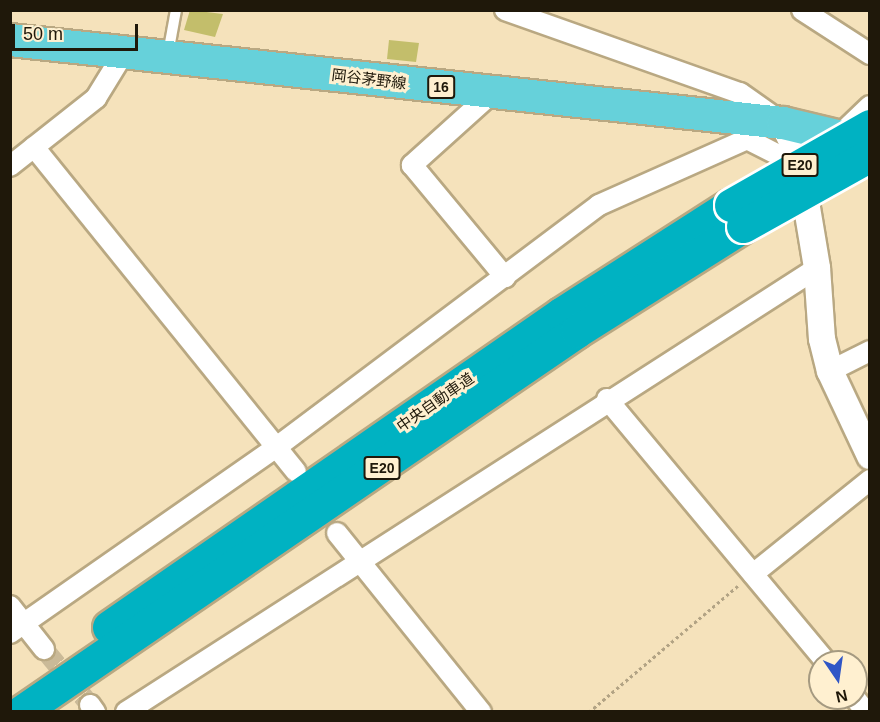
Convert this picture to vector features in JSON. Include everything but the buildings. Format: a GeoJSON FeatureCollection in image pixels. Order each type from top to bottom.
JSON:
{"type":"FeatureCollection","features":[{"type":"Feature","properties":{"kind":"highway","name":"中央自動車道"},"geometry":{"type":"LineString","coordinates":[[21,711],[577,332],[737,215],[860,135]]}},
{"type":"Feature","properties":{"kind":"highway","name":"中央自動車道"},"geometry":{"type":"LineString","coordinates":[[10,693],[561,314],[737,215],[870,155]]}},
{"type":"Feature","properties":{"kind":"main road","name":"岡谷茅野線"},"geometry":{"type":"LineString","coordinates":[[10,40],[123,54],[168,56],[783,123],[860,135]]}},
{"type":"Feature","properties":{"kind":"street"},"geometry":{"type":"LineString","coordinates":[[505,10],[740,93],[783,123],[798,154],[817,268],[822,339],[830,371],[870,456]]}},
{"type":"Feature","properties":{"kind":"street"},"geometry":{"type":"LineString","coordinates":[[802,10],[870,54]]}},
{"type":"Feature","properties":{"kind":"street"},"geometry":{"type":"LineString","coordinates":[[10,166],[96,98],[123,54]]}},
{"type":"Feature","properties":{"kind":"street"},"geometry":{"type":"LineString","coordinates":[[492,93],[412,165],[505,277]]}},
{"type":"Feature","properties":{"kind":"street"},"geometry":{"type":"LineString","coordinates":[[860,135],[870,106]]}},
{"type":"Feature","properties":{"kind":"street"},"geometry":{"type":"LineString","coordinates":[[18,629],[279,446],[599,205],[725,147],[747,140],[778,155],[798,154]]}},
{"type":"Feature","properties":{"kind":"street"},"geometry":{"type":"LineString","coordinates":[[34,147],[279,446],[296,472]]}},
{"type":"Feature","properties":{"kind":"street"},"geometry":{"type":"LineString","coordinates":[[126,711],[358,564],[607,399],[817,268]]}},
{"type":"Feature","properties":{"kind":"street"},"geometry":{"type":"LineString","coordinates":[[830,371],[870,351]]}},
{"type":"Feature","properties":{"kind":"street"},"geometry":{"type":"LineString","coordinates":[[607,399],[816,650]]}},
{"type":"Feature","properties":{"kind":"street"},"geometry":{"type":"LineString","coordinates":[[753,574],[870,480]]}},
{"type":"Feature","properties":{"kind":"street"},"geometry":{"type":"LineString","coordinates":[[337,533],[358,564],[481,711]]}},
{"type":"Feature","properties":{"kind":"street"},"geometry":{"type":"LineString","coordinates":[[10,606],[18,629],[44,649]]}},
{"type":"Feature","properties":{"kind":"lane"},"geometry":{"type":"LineString","coordinates":[[168,56],[168,29],[176,10]]}},
{"type":"Feature","properties":{"kind":"path"},"geometry":{"type":"LineString","coordinates":[[589,711],[753,574]]}},
{"type":"Feature","properties":{"kind":"tunnel"},"geometry":{"type":"LineString","coordinates":[[44,649],[90,705]]}}]}
